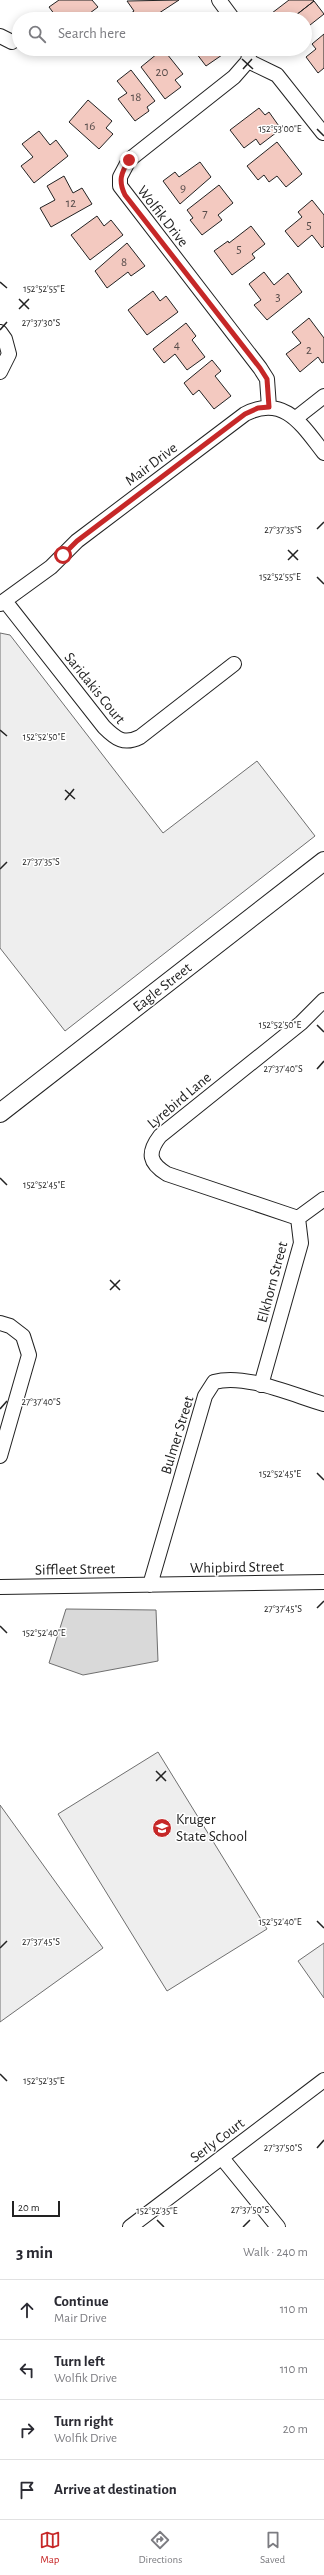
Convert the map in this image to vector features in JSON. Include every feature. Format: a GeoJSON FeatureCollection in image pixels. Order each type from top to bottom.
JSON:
{"type":"FeatureCollection","features":[{"type":"Feature","properties":{"kind":"street"},"geometry":{"type":"LineString","coordinates":[[219,0],[228,12]]}},
{"type":"Feature","properties":{"kind":"street","name":"Wolfik Drive"},"geometry":{"type":"LineString","coordinates":[[248,56],[234,77],[129,160],[120,177],[120,186],[260,368],[267,379],[269,407]]}},
{"type":"Feature","properties":{"kind":"street"},"geometry":{"type":"LineString","coordinates":[[250,56],[277,75],[323,133]]}},
{"type":"Feature","properties":{"kind":"street"},"geometry":{"type":"LineString","coordinates":[[0,332],[5,339],[9,354],[0,372]]}},
{"type":"Feature","properties":{"kind":"street"},"geometry":{"type":"LineString","coordinates":[[296,418],[324,396]]}},
{"type":"Feature","properties":{"kind":"street"},"geometry":{"type":"LineString","coordinates":[[269,407],[280,409],[296,418],[324,453]]}},
{"type":"Feature","properties":{"kind":"street","name":"Mair Drive"},"geometry":{"type":"LineString","coordinates":[[2,602],[51,567],[77,541],[245,414],[258,408],[269,407]]}},
{"type":"Feature","properties":{"kind":"street","name":"Saridakis Court"},"geometry":{"type":"LineString","coordinates":[[2,602],[104,727],[115,738],[123,741],[132,741],[140,737],[234,664]]}},
{"type":"Feature","properties":{"kind":"street","name":"Eagle Street"},"geometry":{"type":"LineString","coordinates":[[0,1113],[324,861]]}},
{"type":"Feature","properties":{"kind":"street","name":"Lyrebird Lane"},"geometry":{"type":"LineString","coordinates":[[298,1218],[168,1174],[157,1168],[151,1156],[151,1147],[160,1136],[301,1023],[324,1000]]}},
{"type":"Feature","properties":{"kind":"street"},"geometry":{"type":"LineString","coordinates":[[298,1218],[324,1199]]}},
{"type":"Feature","properties":{"kind":"street","name":"Elkhorn Street"},"geometry":{"type":"LineString","coordinates":[[261,1385],[301,1243],[298,1218]]}},
{"type":"Feature","properties":{"kind":"street"},"geometry":{"type":"LineString","coordinates":[[0,1323],[10,1326],[23,1336],[29,1355],[0,1456]]}},
{"type":"Feature","properties":{"kind":"street","name":"Bulmer Street"},"geometry":{"type":"LineString","coordinates":[[150,1585],[205,1396],[214,1382],[227,1378],[261,1385],[324,1404]]}},
{"type":"Feature","properties":{"kind":"street","name":"Whipbird Street"},"geometry":{"type":"LineString","coordinates":[[150,1585],[324,1582]]}},
{"type":"Feature","properties":{"kind":"street","name":"Siffleet Street"},"geometry":{"type":"LineString","coordinates":[[0,1587],[150,1585]]}},
{"type":"Feature","properties":{"kind":"street","name":"Serly Court"},"geometry":{"type":"LineString","coordinates":[[130,2227],[324,2080]]}},
{"type":"Feature","properties":{"kind":"street"},"geometry":{"type":"LineString","coordinates":[[222,2158],[278,2227]]}},
{"type":"Feature","properties":{"kind":"shaded area"},"geometry":{"type":"Polygon","coordinates":[[[0,633],[10,635],[163,833],[257,761],[315,836],[65,1031],[0,948],[0,633]]]}},
{"type":"Feature","properties":{"kind":"shaded area"},"geometry":{"type":"Polygon","coordinates":[[[66,1609],[156,1610],[158,1661],[83,1675],[49,1663],[66,1609]]]}},
{"type":"Feature","properties":{"kind":"shaded area"},"geometry":{"type":"Polygon","coordinates":[[[158,1752],[267,1929],[167,1991],[58,1814],[158,1752]]]}},
{"type":"Feature","properties":{"kind":"shaded area"},"geometry":{"type":"Polygon","coordinates":[[[0,1805],[103,1948],[0,2022],[0,1805]]]}},
{"type":"Feature","properties":{"kind":"shaded area"},"geometry":{"type":"Polygon","coordinates":[[[324,1943],[324,1998],[298,1961],[324,1943]]]}},
{"type":"Feature","properties":{"kind":"building"},"geometry":{"type":"Polygon","coordinates":[[[59,0],[92,0],[98,7],[91,12],[53,12],[49,7],[59,0]]]}},
{"type":"Feature","properties":{"kind":"building"},"geometry":{"type":"Polygon","coordinates":[[[179,0],[161,12],[133,12],[134,11],[127,1],[179,0]]]}},
{"type":"Feature","properties":{"kind":"building"},"geometry":{"type":"Polygon","coordinates":[[[289,0],[314,1],[300,12],[273,12],[289,0]]]}},
{"type":"Feature","properties":{"kind":"building"},"geometry":{"type":"Polygon","coordinates":[[[314,1],[324,14],[312,23],[312,12],[300,12],[314,1]]]}},
{"type":"Feature","properties":{"kind":"building"},"geometry":{"type":"Polygon","coordinates":[[[324,34],[324,68],[318,73],[306,57],[312,56],[312,52],[316,49],[312,44],[324,34]]]}},
{"type":"Feature","properties":{"kind":"building"},"geometry":{"type":"Polygon","coordinates":[[[154,56],[169,56],[183,74],[175,80],[181,87],[165,99],[141,67],[154,56]]]}},
{"type":"Feature","properties":{"kind":"building"},"geometry":{"type":"Polygon","coordinates":[[[198,56],[221,56],[206,66],[198,56]]]}},
{"type":"Feature","properties":{"kind":"building"},"geometry":{"type":"Polygon","coordinates":[[[131,70],[155,101],[147,107],[149,111],[135,121],[118,99],[127,93],[117,81],[131,70]]]}},
{"type":"Feature","properties":{"kind":"building"},"geometry":{"type":"Polygon","coordinates":[[[88,100],[112,121],[106,128],[113,134],[99,149],[69,122],[88,100]]]}},
{"type":"Feature","properties":{"kind":"building"},"geometry":{"type":"Polygon","coordinates":[[[259,108],[265,115],[269,112],[281,129],[260,145],[256,139],[244,148],[230,130],[259,108]]]}},
{"type":"Feature","properties":{"kind":"building"},"geometry":{"type":"Polygon","coordinates":[[[39,131],[50,145],[56,140],[68,156],[34,183],[21,166],[33,157],[22,144],[39,131]]]}},
{"type":"Feature","properties":{"kind":"building"},"geometry":{"type":"Polygon","coordinates":[[[277,142],[302,174],[286,187],[277,176],[269,182],[264,175],[258,180],[247,166],[277,142]]]}},
{"type":"Feature","properties":{"kind":"building"},"geometry":{"type":"Polygon","coordinates":[[[200,162],[211,177],[180,204],[163,181],[175,172],[179,177],[200,162]]]}},
{"type":"Feature","properties":{"kind":"building"},"geometry":{"type":"Polygon","coordinates":[[[64,176],[73,193],[82,188],[92,204],[51,227],[40,208],[55,200],[47,186],[64,176]]]}},
{"type":"Feature","properties":{"kind":"building"},"geometry":{"type":"Polygon","coordinates":[[[219,185],[233,203],[218,215],[222,220],[202,235],[190,220],[193,218],[187,210],[219,185]]]}},
{"type":"Feature","properties":{"kind":"building"},"geometry":{"type":"Polygon","coordinates":[[[312,200],[324,215],[324,246],[322,248],[312,235],[298,247],[285,231],[302,217],[298,212],[312,200]]]}},
{"type":"Feature","properties":{"kind":"building"},"geometry":{"type":"Polygon","coordinates":[[[97,216],[104,226],[111,220],[123,235],[90,260],[71,235],[97,216]]]}},
{"type":"Feature","properties":{"kind":"building"},"geometry":{"type":"Polygon","coordinates":[[[251,226],[265,244],[252,254],[255,258],[232,275],[214,251],[228,241],[229,243],[251,226]]]}},
{"type":"Feature","properties":{"kind":"building"},"geometry":{"type":"Polygon","coordinates":[[[127,243],[145,266],[131,276],[128,272],[107,288],[95,271],[127,243]]]}},
{"type":"Feature","properties":{"kind":"building"},"geometry":{"type":"Polygon","coordinates":[[[264,272],[274,285],[288,273],[302,292],[267,320],[254,305],[261,300],[249,284],[264,272]]]}},
{"type":"Feature","properties":{"kind":"building"},"geometry":{"type":"Polygon","coordinates":[[[153,291],[160,301],[166,296],[178,312],[147,335],[128,310],[153,291]]]}},
{"type":"Feature","properties":{"kind":"building"},"geometry":{"type":"Polygon","coordinates":[[[309,318],[324,338],[324,362],[322,363],[318,357],[300,372],[286,354],[301,343],[292,332],[309,318]]]}},
{"type":"Feature","properties":{"kind":"building"},"geometry":{"type":"Polygon","coordinates":[[[186,323],[196,336],[192,340],[205,357],[187,370],[175,354],[164,363],[153,349],[186,323]]]}},
{"type":"Feature","properties":{"kind":"building"},"geometry":{"type":"Polygon","coordinates":[[[212,360],[221,371],[215,376],[231,396],[214,409],[199,390],[193,395],[184,383],[212,360]]]}},
{"type":"Feature","properties":{"kind":"place","name":"Kruger State School"},"geometry":{"type":"Point","coordinates":[162,1828]}},
{"type":"Feature","properties":{"kind":"route"},"geometry":{"type":"LineString","coordinates":[[63,555],[77,541],[245,414],[258,408],[269,407],[267,379],[260,368],[125,195],[120,186],[120,177],[129,160]]}}]}
